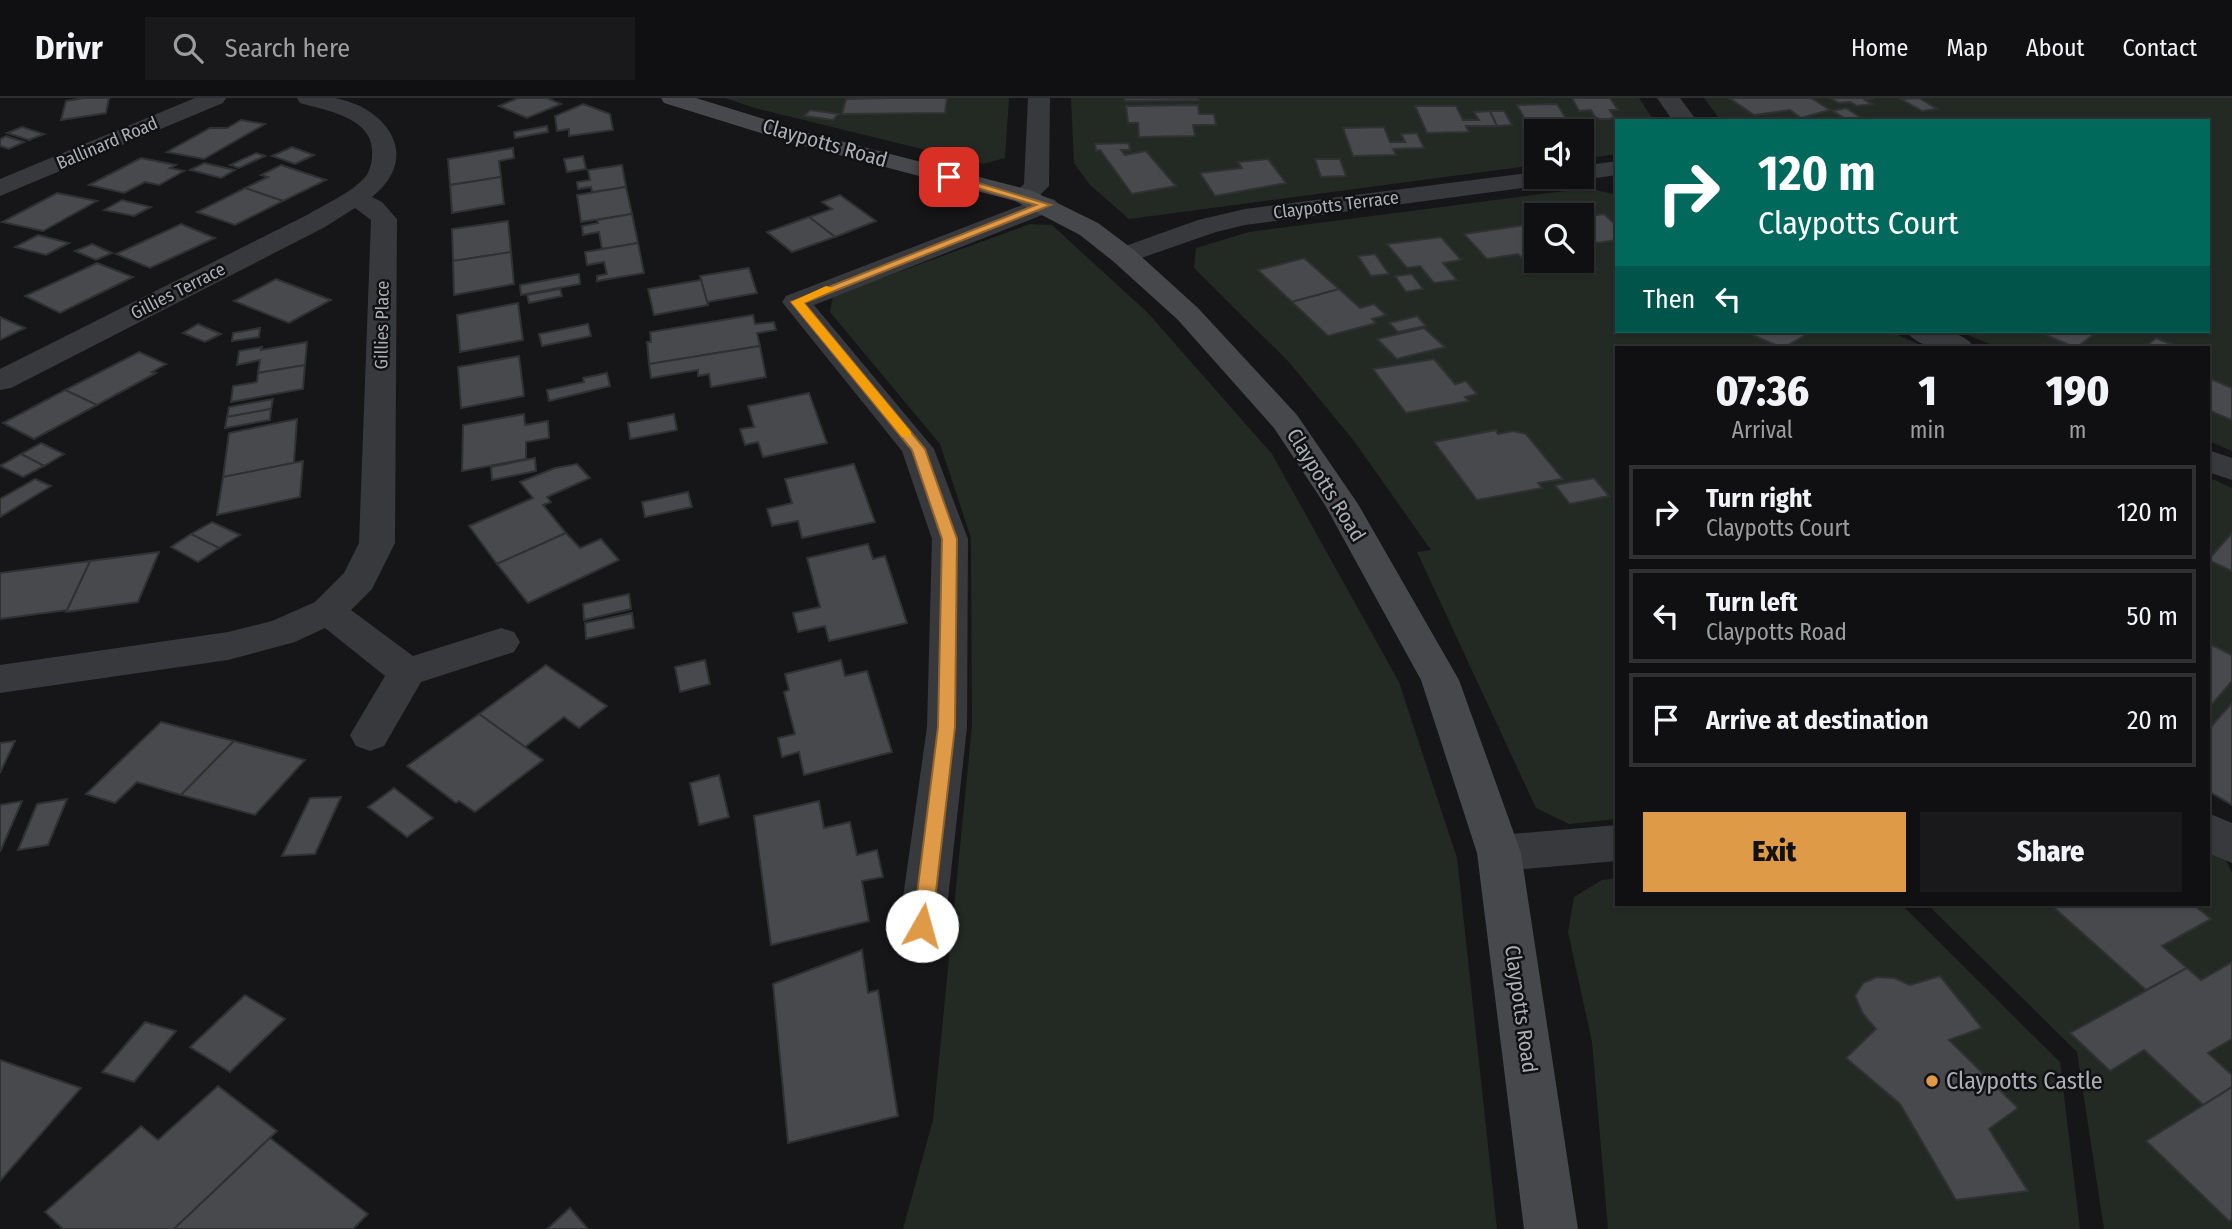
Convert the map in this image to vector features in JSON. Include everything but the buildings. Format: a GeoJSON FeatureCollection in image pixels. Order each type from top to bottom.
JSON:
{"type":"FeatureCollection","features":[{"type":"Feature","properties":{"kind":"main road","name":"Claypotts Road"},"geometry":{"type":"LineString","coordinates":[[672,98],[801,138],[1035,200],[1089,229],[1124,256],[1188,314],[1286,422],[1341,504],[1440,680],[1499,853],[1551,1229]]}},
{"type":"Feature","properties":{"kind":"street","name":"Ballinard Road"},"geometry":{"type":"LineString","coordinates":[[0,188],[215,98]]}},
{"type":"Feature","properties":{"kind":"street"},"geometry":{"type":"LineString","coordinates":[[308,98],[348,110],[372,123],[384,141],[384,161],[377,179],[354,198]]}},
{"type":"Feature","properties":{"kind":"street"},"geometry":{"type":"LineString","coordinates":[[922,926],[947,727],[950,539],[918,449],[796,302],[1035,200],[1039,98]]}},
{"type":"Feature","properties":{"kind":"street"},"geometry":{"type":"LineString","coordinates":[[1668,98],[1684,119]]}},
{"type":"Feature","properties":{"kind":"street"},"geometry":{"type":"LineString","coordinates":[[1594,171],[1615,168]]}},
{"type":"Feature","properties":{"kind":"street","name":"Claypotts Terrace"},"geometry":{"type":"LineString","coordinates":[[1124,256],[1208,226],[1245,217],[1524,181]]}},
{"type":"Feature","properties":{"kind":"street","name":"Gillies Terrace"},"geometry":{"type":"LineString","coordinates":[[0,381],[303,228],[354,198]]}},
{"type":"Feature","properties":{"kind":"street","name":"Gillies Place"},"geometry":{"type":"LineString","coordinates":[[0,679],[228,646],[282,632],[328,611],[359,580],[377,543],[384,219],[373,208],[354,198]]}},
{"type":"Feature","properties":{"kind":"street"},"geometry":{"type":"LineString","coordinates":[[1926,333],[1955,346]]}},
{"type":"Feature","properties":{"kind":"street"},"geometry":{"type":"LineString","coordinates":[[2210,461],[2232,470]]}},
{"type":"Feature","properties":{"kind":"street"},"geometry":{"type":"LineString","coordinates":[[328,611],[407,672]]}},
{"type":"Feature","properties":{"kind":"street"},"geometry":{"type":"LineString","coordinates":[[370,735],[407,672],[501,642]]}},
{"type":"Feature","properties":{"kind":"street"},"geometry":{"type":"LineString","coordinates":[[2210,832],[2232,845]]}},
{"type":"Feature","properties":{"kind":"street"},"geometry":{"type":"LineString","coordinates":[[1499,853],[1615,844]]}},
{"type":"Feature","properties":{"kind":"shaded area"},"geometry":{"type":"Polygon","coordinates":[[[725,98],[1009,98],[1005,158],[983,164],[755,108],[725,98]]]}},
{"type":"Feature","properties":{"kind":"shaded area"},"geometry":{"type":"Polygon","coordinates":[[[1071,98],[1639,98],[1653,119],[1615,119],[1615,154],[1594,157],[1594,119],[1524,119],[1524,167],[1129,219],[1090,185],[1074,163],[1071,98]]]}},
{"type":"Feature","properties":{"kind":"shaded area"},"geometry":{"type":"Polygon","coordinates":[[[1704,98],[2232,98],[2232,451],[2210,441],[2210,346],[1994,346],[1964,333],[2210,333],[2210,119],[1720,119],[1704,98]]]}},
{"type":"Feature","properties":{"kind":"shaded area"},"geometry":{"type":"Polygon","coordinates":[[[1592,189],[1615,195],[1615,333],[1893,333],[1923,346],[1615,346],[1615,819],[1569,824],[1536,808],[1417,552],[1431,550],[1354,441],[1289,362],[1194,268],[1196,248],[1249,232],[1592,189]]]}},
{"type":"Feature","properties":{"kind":"shaded area"},"geometry":{"type":"Polygon","coordinates":[[[1030,224],[1052,225],[1148,313],[1272,454],[1399,682],[1457,858],[1497,1229],[903,1229],[933,1120],[972,726],[971,538],[940,444],[830,312],[833,296],[1030,224]]]}},
{"type":"Feature","properties":{"kind":"shaded area"},"geometry":{"type":"Polygon","coordinates":[[[2210,478],[2232,488],[2232,703],[2210,728],[2210,478]]]}},
{"type":"Feature","properties":{"kind":"shaded area"},"geometry":{"type":"Polygon","coordinates":[[[2210,850],[2225,858],[2232,873],[2232,1229],[2104,1229],[2077,1052],[1929,906],[2210,906],[2210,850]]]}},
{"type":"Feature","properties":{"kind":"shaded area"},"geometry":{"type":"Polygon","coordinates":[[[1615,878],[1615,906],[1903,906],[2060,1062],[2080,1229],[1608,1229],[1592,1042],[1568,932],[1574,897],[1602,880],[1615,878]]]}},
{"type":"Feature","properties":{"kind":"slow traffic"},"geometry":{"type":"LineString","coordinates":[[830,289],[796,302],[906,435]]}},
{"type":"Feature","properties":{"kind":"place","name":"Claypotts Castle"},"geometry":{"type":"Point","coordinates":[1932,1081]}},
{"type":"Feature","properties":{"kind":"route"},"geometry":{"type":"LineString","coordinates":[[922,926],[947,727],[950,539],[918,449],[796,302],[1046,205],[1024,196],[949,177]]}}]}
